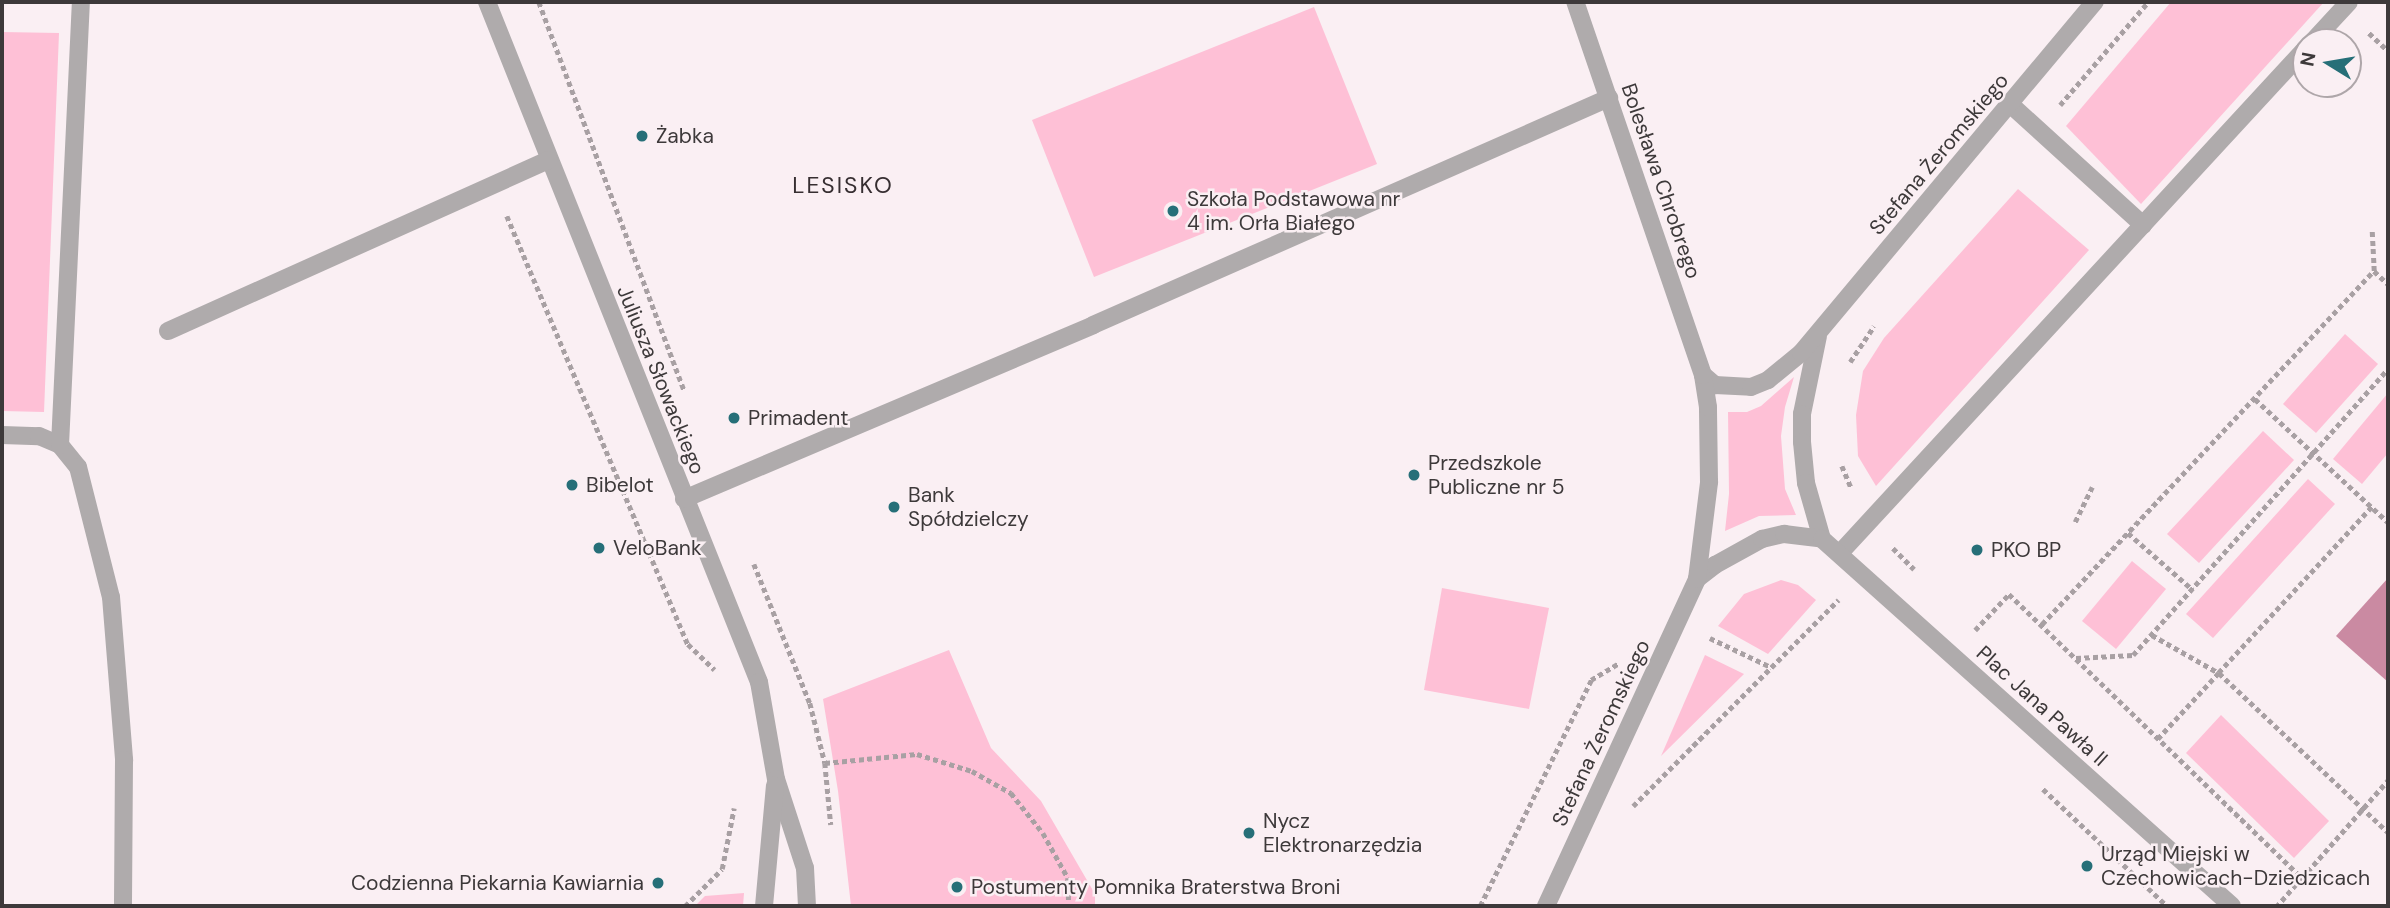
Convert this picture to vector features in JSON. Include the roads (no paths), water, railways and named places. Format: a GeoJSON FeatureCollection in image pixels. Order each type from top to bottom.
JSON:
{"type":"FeatureCollection","features":[{"type":"Feature","properties":{"kind":"street"},"geometry":{"type":"LineString","coordinates":[[60,445],[81,2]]}},
{"type":"Feature","properties":{"kind":"street","name":"Juliusza Słowackiego"},"geometry":{"type":"LineString","coordinates":[[487,2],[759,682],[776,779],[805,868],[807,906]]}},
{"type":"Feature","properties":{"kind":"street","name":"Bolesława Chrobrego"},"geometry":{"type":"LineString","coordinates":[[1575,2],[1703,375],[1708,407],[1709,482],[1698,579]]}},
{"type":"Feature","properties":{"kind":"street","name":"Stefana Żeromskiego"},"geometry":{"type":"LineString","coordinates":[[1703,375],[1715,385],[1751,387],[1768,380],[1818,335],[2095,2]]}},
{"type":"Feature","properties":{"kind":"street"},"geometry":{"type":"LineString","coordinates":[[2325,28],[2349,2]]}},
{"type":"Feature","properties":{"kind":"street"},"geometry":{"type":"LineString","coordinates":[[1840,553],[2292,63]]}},
{"type":"Feature","properties":{"kind":"street"},"geometry":{"type":"LineString","coordinates":[[684,499],[1093,325],[1609,98]]}},
{"type":"Feature","properties":{"kind":"street"},"geometry":{"type":"LineString","coordinates":[[2010,104],[2143,225]]}},
{"type":"Feature","properties":{"kind":"street"},"geometry":{"type":"LineString","coordinates":[[168,331],[548,160]]}},
{"type":"Feature","properties":{"kind":"street"},"geometry":{"type":"LineString","coordinates":[[1698,579],[1722,561],[1762,538],[1784,534],[1822,538],[1806,483],[1802,428],[1802,414],[1818,335]]}},
{"type":"Feature","properties":{"kind":"street"},"geometry":{"type":"LineString","coordinates":[[2,435],[39,436],[60,445],[79,467],[111,597],[124,760],[123,906]]}},
{"type":"Feature","properties":{"kind":"street","name":"Plac Jana Pawła II"},"geometry":{"type":"LineString","coordinates":[[1822,538],[2232,906]]}},
{"type":"Feature","properties":{"kind":"street","name":"Stefana Żeromskiego"},"geometry":{"type":"LineString","coordinates":[[1546,906],[1698,579]]}},
{"type":"Feature","properties":{"kind":"street","name":"Juliusza Słowackiego"},"geometry":{"type":"LineString","coordinates":[[764,906],[776,779]]}},
{"type":"Feature","properties":{"kind":"place","name":"Żabka"},"geometry":{"type":"Point","coordinates":[642,136]}},
{"type":"Feature","properties":{"kind":"place","name":"Szkoła Podstawowa nr 4 im. Orła Białego"},"geometry":{"type":"Point","coordinates":[1173,211]}},
{"type":"Feature","properties":{"kind":"place","name":"Primadent"},"geometry":{"type":"Point","coordinates":[734,418]}},
{"type":"Feature","properties":{"kind":"place","name":"Przedszkole Publiczne nr 5"},"geometry":{"type":"Point","coordinates":[1414,475]}},
{"type":"Feature","properties":{"kind":"place","name":"Bibelot"},"geometry":{"type":"Point","coordinates":[572,485]}},
{"type":"Feature","properties":{"kind":"place","name":"Bank Spółdzielczy"},"geometry":{"type":"Point","coordinates":[894,507]}},
{"type":"Feature","properties":{"kind":"place","name":"VeloBank"},"geometry":{"type":"Point","coordinates":[599,548]}},
{"type":"Feature","properties":{"kind":"place","name":"PKO BP"},"geometry":{"type":"Point","coordinates":[1977,550]}},
{"type":"Feature","properties":{"kind":"place","name":"Nycz Elektronarzędzia"},"geometry":{"type":"Point","coordinates":[1249,833]}},
{"type":"Feature","properties":{"kind":"place","name":"Urząd Miejski w Czechowicach-Dziedzicach"},"geometry":{"type":"Point","coordinates":[2087,866]}},
{"type":"Feature","properties":{"kind":"place","name":"Codzienna Piekarnia Kawiarnia"},"geometry":{"type":"Point","coordinates":[658,883]}},
{"type":"Feature","properties":{"kind":"place","name":"Postumenty Pomnika Braterstwa Broni"},"geometry":{"type":"Point","coordinates":[957,887]}},
{"type":"Feature","properties":{"kind":"district","name":"LESISKO"},"geometry":{"type":"Point","coordinates":[843,185]}}]}
